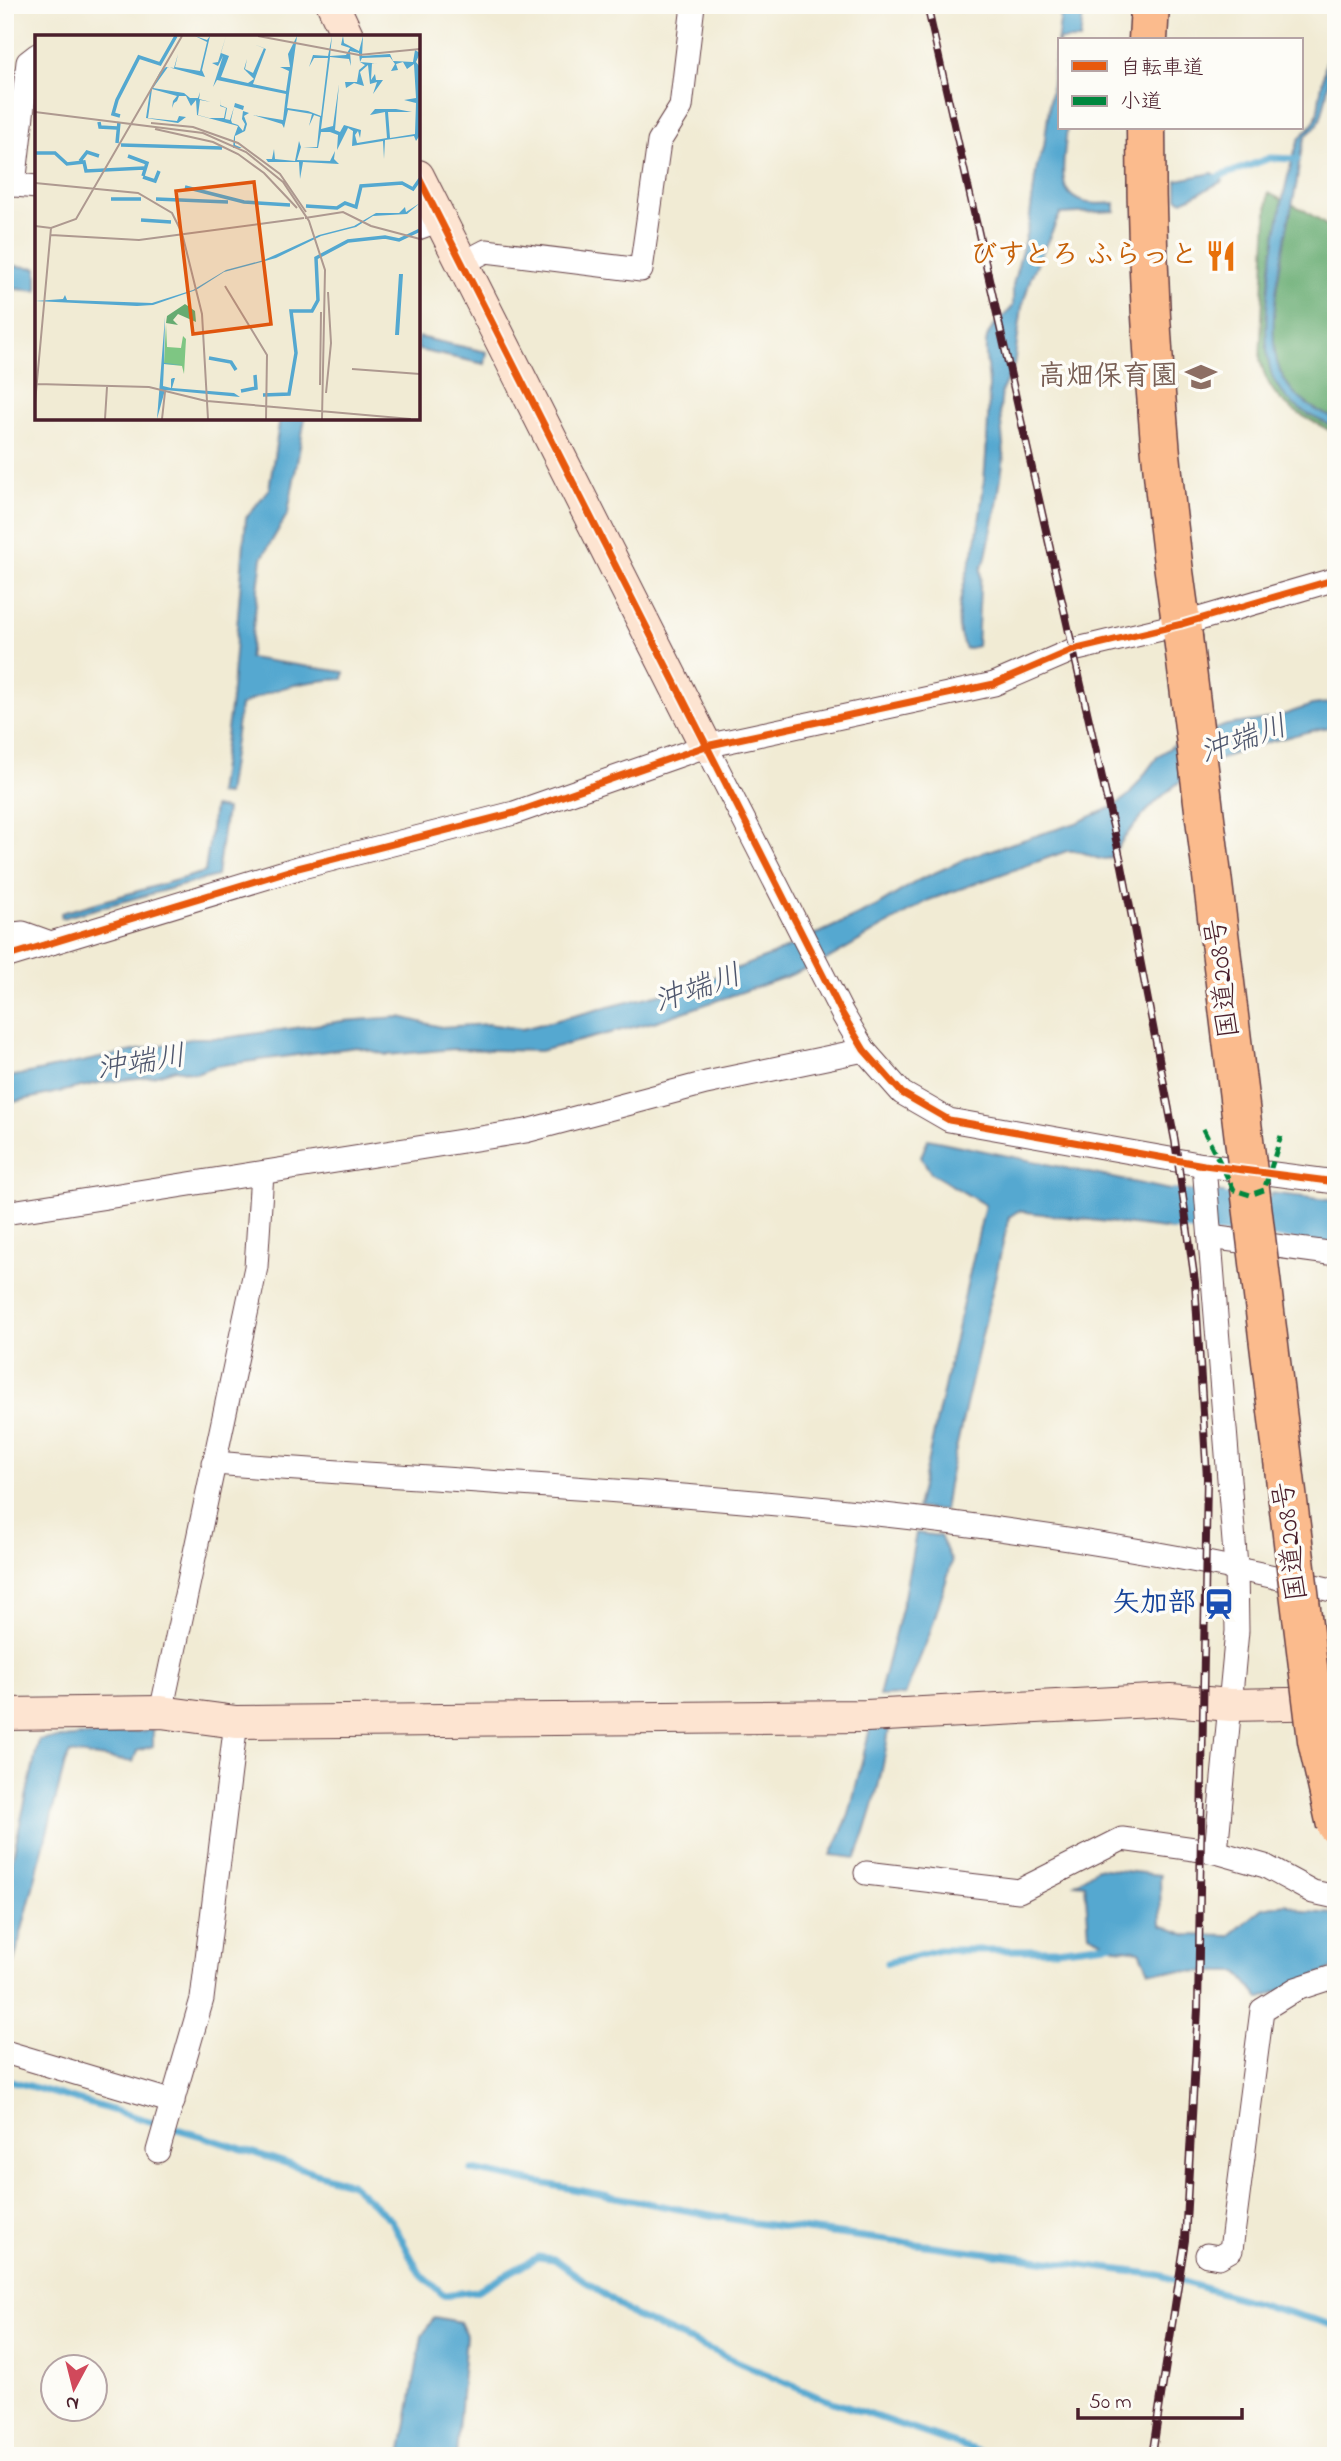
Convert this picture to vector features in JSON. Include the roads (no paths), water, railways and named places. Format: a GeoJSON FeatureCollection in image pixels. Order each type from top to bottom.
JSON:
{"type":"FeatureCollection","features":[{"type":"Feature","properties":{"kind":"highway"},"geometry":{"type":"LineString","coordinates":[[1148,38],[1150,5]]}},
{"type":"Feature","properties":{"kind":"highway","name":"国道208号"},"geometry":{"type":"LineString","coordinates":[[1146,130],[1150,324],[1183,631],[1308,1673],[1317,1741],[1336,1825]]}},
{"type":"Feature","properties":{"kind":"street"},"geometry":{"type":"LineString","coordinates":[[333,5],[347,35]]}},
{"type":"Feature","properties":{"kind":"street"},"geometry":{"type":"LineString","coordinates":[[461,264],[486,251],[641,270],[659,142],[681,107],[693,5]]}},
{"type":"Feature","properties":{"kind":"street"},"geometry":{"type":"LineString","coordinates":[[35,57],[28,62],[9,184],[35,187]]}},
{"type":"Feature","properties":{"kind":"street"},"geometry":{"type":"LineString","coordinates":[[420,186],[429,224],[461,264],[842,1013],[864,1050],[902,1093],[949,1120],[1205,1174],[1336,1182]]}},
{"type":"Feature","properties":{"kind":"street"},"geometry":{"type":"LineString","coordinates":[[5,957],[298,868],[514,813],[710,753],[993,684],[1073,650],[1183,631],[1336,579]]}},
{"type":"Feature","properties":{"kind":"street"},"geometry":{"type":"LineString","coordinates":[[5,935],[23,933],[51,943]]}},
{"type":"Feature","properties":{"kind":"street"},"geometry":{"type":"LineString","coordinates":[[5,1213],[526,1131],[706,1083],[864,1050]]}},
{"type":"Feature","properties":{"kind":"street"},"geometry":{"type":"LineString","coordinates":[[161,1712],[256,1267],[262,1173]]}},
{"type":"Feature","properties":{"kind":"street"},"geometry":{"type":"LineString","coordinates":[[1205,1174],[1236,1567],[1237,1631],[1216,1853]]}},
{"type":"Feature","properties":{"kind":"street"},"geometry":{"type":"LineString","coordinates":[[1210,1237],[1336,1254]]}},
{"type":"Feature","properties":{"kind":"street"},"geometry":{"type":"LineString","coordinates":[[213,1463],[886,1513],[1236,1567],[1336,1591]]}},
{"type":"Feature","properties":{"kind":"street"},"geometry":{"type":"LineString","coordinates":[[5,1714],[161,1712],[236,1722],[866,1716],[1171,1700],[1231,1704],[1336,1703]]}},
{"type":"Feature","properties":{"kind":"street"},"geometry":{"type":"LineString","coordinates":[[160,2145],[202,1999],[236,1722]]}},
{"type":"Feature","properties":{"kind":"street"},"geometry":{"type":"LineString","coordinates":[[866,1872],[1019,1891],[1122,1839],[1216,1853],[1265,1866],[1334,1901]]}},
{"type":"Feature","properties":{"kind":"street"},"geometry":{"type":"LineString","coordinates":[[1207,2255],[1219,2257],[1231,2250],[1262,2010],[1296,1989],[1336,1976]]}},
{"type":"Feature","properties":{"kind":"street"},"geometry":{"type":"LineString","coordinates":[[5,2052],[171,2106]]}},
{"type":"Feature","properties":{"kind":"water"},"geometry":{"type":"Polygon","coordinates":[[[1062,5],[1084,5],[1080,38],[1058,38],[1058,130],[1067,130],[1063,175],[1065,186],[1071,195],[1080,201],[1095,204],[1115,203],[1115,211],[1060,214],[1031,277],[1022,307],[1014,365],[1002,390],[1000,411],[1004,456],[997,505],[985,561],[981,568],[977,646],[966,649],[958,622],[962,593],[977,536],[984,480],[989,387],[986,344],[992,329],[1013,306],[1013,285],[1029,223],[1037,165],[1044,147],[1062,5]]]}},
{"type":"Feature","properties":{"kind":"water"},"geometry":{"type":"Polygon","coordinates":[[[1336,6],[1333,48],[1322,113],[1316,127],[1306,136],[1301,149],[1278,280],[1274,331],[1275,353],[1284,380],[1303,401],[1336,419],[1336,427],[1302,411],[1282,392],[1276,384],[1269,363],[1266,335],[1271,265],[1284,194],[1298,142],[1317,115],[1336,6]]]}},
{"type":"Feature","properties":{"kind":"water"},"geometry":{"type":"Polygon","coordinates":[[[1213,173],[1223,181],[1183,201],[1177,198],[1177,180],[1213,173]]]}},
{"type":"Feature","properties":{"kind":"water"},"geometry":{"type":"Polygon","coordinates":[[[5,265],[35,268],[35,291],[5,288],[5,265]]]}},
{"type":"Feature","properties":{"kind":"water"},"geometry":{"type":"Polygon","coordinates":[[[420,337],[487,352],[485,364],[420,350],[420,337]]]}},
{"type":"Feature","properties":{"kind":"water"},"geometry":{"type":"Polygon","coordinates":[[[280,420],[305,420],[288,513],[262,558],[249,658],[344,672],[343,679],[290,686],[240,706],[227,795],[218,794],[231,701],[246,518],[269,489],[280,420]]]}},
{"type":"Feature","properties":{"kind":"water","name":"沖端川"},"geometry":{"type":"Polygon","coordinates":[[[1336,702],[1336,727],[1258,745],[1208,765],[1186,778],[1147,811],[1110,858],[1100,859],[1067,851],[929,900],[826,960],[786,977],[657,1021],[540,1051],[454,1049],[387,1055],[357,1047],[215,1066],[196,1073],[176,1069],[153,1076],[99,1083],[5,1104],[5,1078],[195,1038],[225,1038],[343,1021],[400,1017],[441,1027],[488,1024],[522,1029],[691,986],[772,955],[875,907],[919,880],[972,856],[1076,823],[1113,807],[1129,795],[1158,756],[1181,740],[1227,725],[1274,718],[1312,705],[1336,702]]]}},
{"type":"Feature","properties":{"kind":"water"},"geometry":{"type":"Polygon","coordinates":[[[214,807],[226,809],[217,876],[62,918],[61,913],[205,872],[214,807]]]}},
{"type":"Feature","properties":{"kind":"water"},"geometry":{"type":"Polygon","coordinates":[[[928,1139],[1170,1190],[1224,1193],[1229,1229],[1172,1230],[1018,1211],[1009,1217],[944,1511],[917,1508],[985,1205],[931,1173],[921,1157],[928,1139]]]}},
{"type":"Feature","properties":{"kind":"water"},"geometry":{"type":"Polygon","coordinates":[[[1270,1193],[1336,1201],[1336,1244],[1277,1237],[1270,1193]]]}},
{"type":"Feature","properties":{"kind":"water"},"geometry":{"type":"Polygon","coordinates":[[[916,1533],[940,1536],[952,1562],[930,1633],[905,1695],[879,1696],[904,1597],[916,1533]]]}},
{"type":"Feature","properties":{"kind":"water"},"geometry":{"type":"Polygon","coordinates":[[[870,1728],[889,1729],[867,1826],[856,1858],[831,1855],[849,1815],[870,1728]]]}},
{"type":"Feature","properties":{"kind":"water"},"geometry":{"type":"Polygon","coordinates":[[[153,1730],[153,1746],[137,1751],[133,1762],[70,1753],[65,1763],[5,1996],[5,1891],[39,1740],[153,1730]]]}},
{"type":"Feature","properties":{"kind":"water"},"geometry":{"type":"Polygon","coordinates":[[[1097,1868],[1160,1875],[1161,1925],[1187,1935],[1229,1936],[1263,1908],[1286,1904],[1307,1912],[1336,1914],[1336,1967],[1260,1999],[1238,1972],[1149,1971],[1140,1951],[1117,1948],[1089,1934],[1085,1884],[1075,1883],[1097,1868]]]}},
{"type":"Feature","properties":{"kind":"water"},"geometry":{"type":"Polygon","coordinates":[[[434,2317],[460,2322],[466,2335],[456,2456],[401,2456],[422,2336],[434,2317]]]}},
{"type":"Feature","properties":{"kind":"waterway"},"geometry":{"type":"LineString","coordinates":[[1213,179],[1270,158],[1297,159]]}},
{"type":"Feature","properties":{"kind":"waterway"},"geometry":{"type":"LineString","coordinates":[[1173,1210],[1336,1223]]}},
{"type":"Feature","properties":{"kind":"waterway"},"geometry":{"type":"LineString","coordinates":[[887,1963],[939,1950],[1056,1950],[1115,1943]]}},
{"type":"Feature","properties":{"kind":"waterway"},"geometry":{"type":"LineString","coordinates":[[5,2079],[201,2136],[351,2184],[391,2220],[420,2274],[444,2295],[476,2291],[538,2257],[554,2259],[636,2317],[818,2397],[992,2456]]}},
{"type":"Feature","properties":{"kind":"waterway"},"geometry":{"type":"LineString","coordinates":[[472,2170],[753,2223],[1159,2275],[1336,2326]]}},
{"type":"Feature","properties":{"kind":"railway"},"geometry":{"type":"LineString","coordinates":[[927,5],[1122,866],[1175,1141],[1195,1282],[1207,1478],[1198,2009],[1185,2240],[1152,2456]]}},
{"type":"Feature","properties":{"kind":"place","name":"びすとろ ふらっと"},"geometry":{"type":"Point","coordinates":[1221,256]}},
{"type":"Feature","properties":{"kind":"place","name":"高畑保育園"},"geometry":{"type":"Point","coordinates":[1201,377]}},
{"type":"Feature","properties":{"kind":"place","name":"矢加部"},"geometry":{"type":"Point","coordinates":[1219,1604]}}]}
